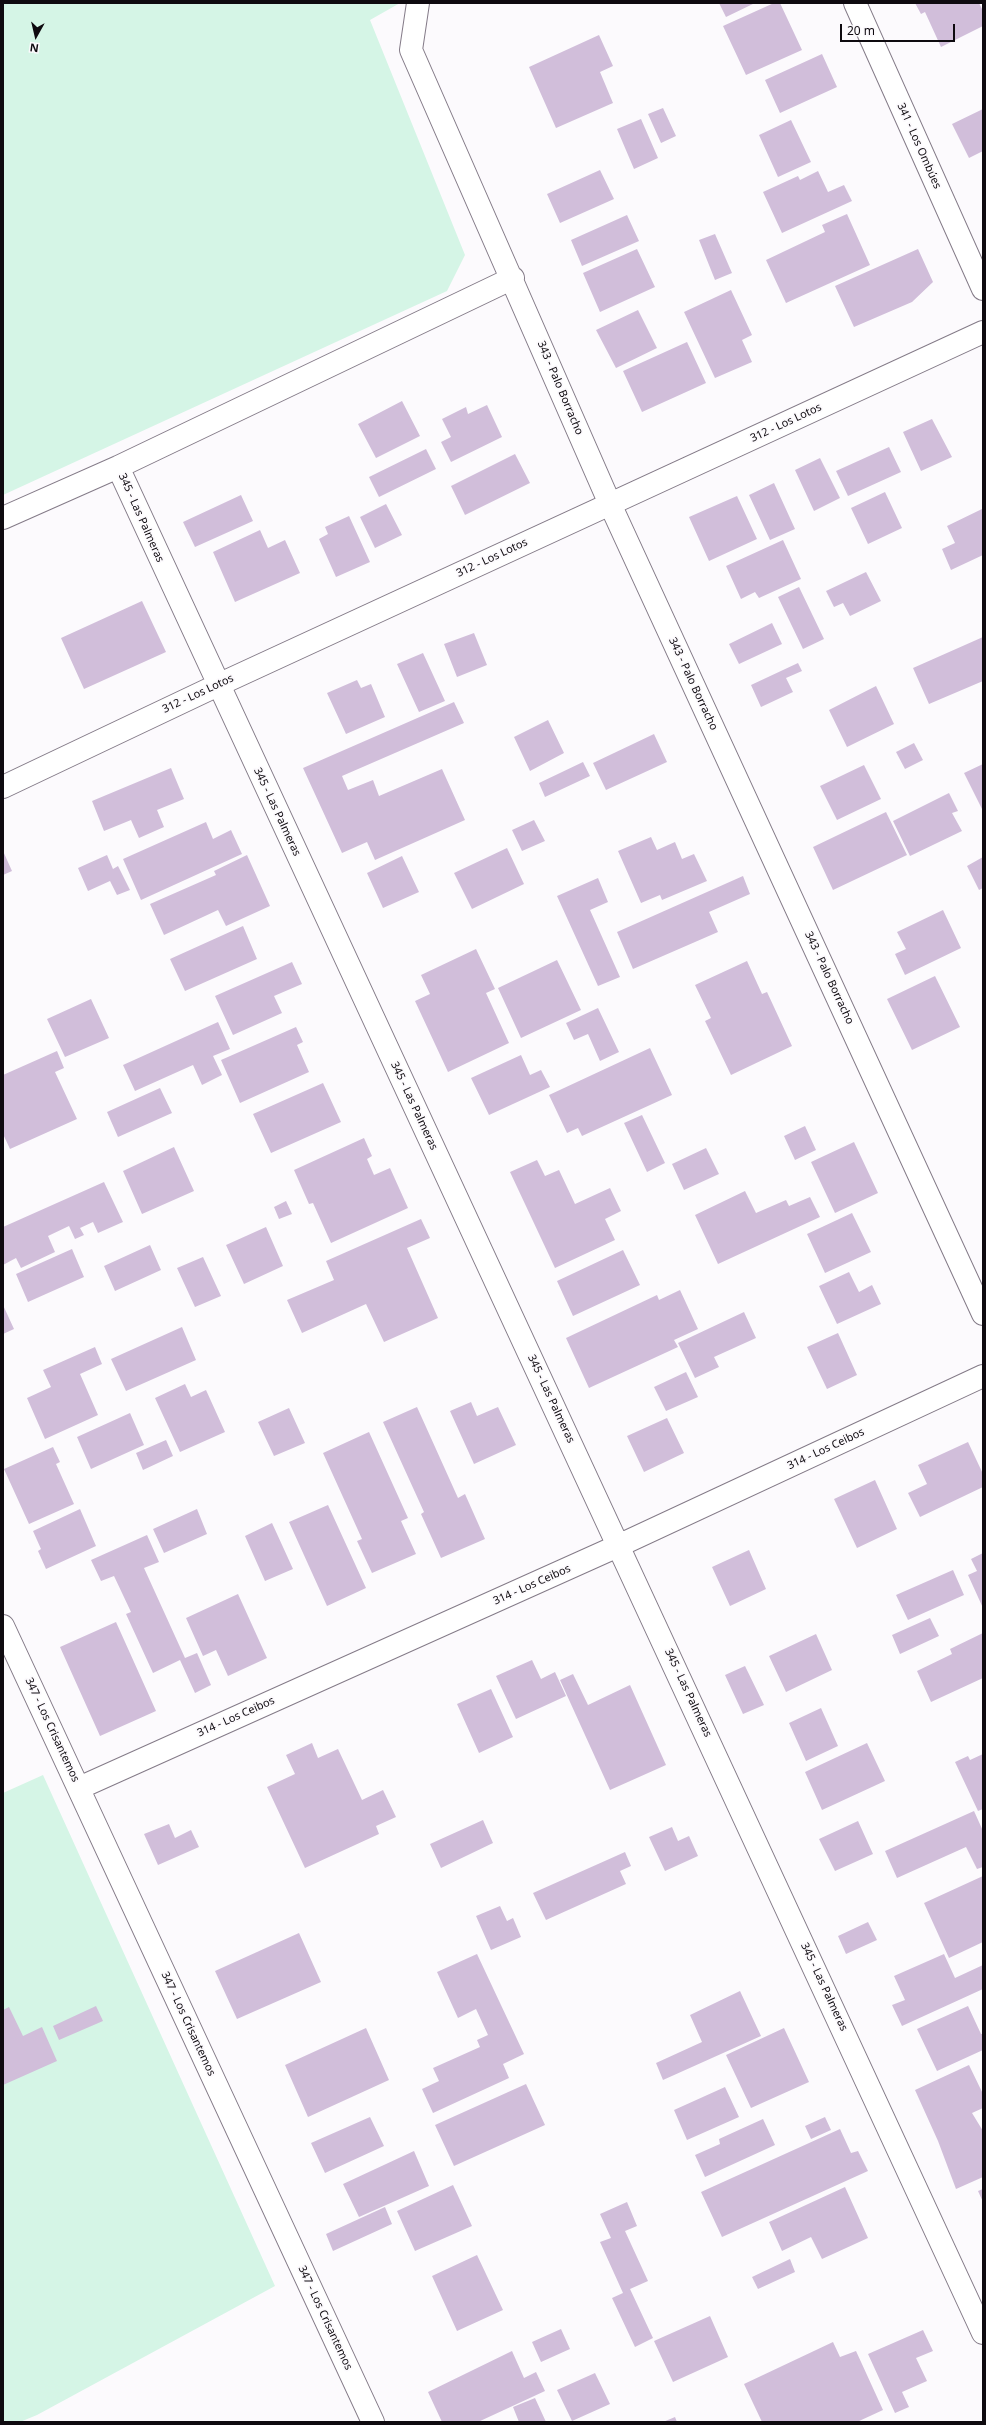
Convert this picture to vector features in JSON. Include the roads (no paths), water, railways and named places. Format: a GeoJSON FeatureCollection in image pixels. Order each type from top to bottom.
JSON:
{"type":"FeatureCollection","features":[{"type":"Feature","properties":{"kind":"street","name":"343 - Palo Borracho"},"geometry":{"type":"LineString","coordinates":[[418,3],[411,50],[610,504],[983,1314]]}},
{"type":"Feature","properties":{"kind":"street","name":"341 - Los Ombúes"},"geometry":{"type":"LineString","coordinates":[[855,3],[983,289]]}},
{"type":"Feature","properties":{"kind":"street"},"geometry":{"type":"LineString","coordinates":[[3,518],[118,467],[512,278]]}},
{"type":"Feature","properties":{"kind":"street","name":"312 - Los Lotos"},"geometry":{"type":"LineString","coordinates":[[3,787],[218,685],[983,332]]}},
{"type":"Feature","properties":{"kind":"street","name":"345 - Las Palmeras"},"geometry":{"type":"LineString","coordinates":[[118,467],[218,685],[620,1546],[983,2333]]}},
{"type":"Feature","properties":{"kind":"street","name":"314 - Los Ceibos"},"geometry":{"type":"LineString","coordinates":[[78,1788],[620,1546],[983,1376]]}},
{"type":"Feature","properties":{"kind":"street","name":"347 - Los Crisantemos"},"geometry":{"type":"LineString","coordinates":[[3,1626],[373,2422]]}}]}
